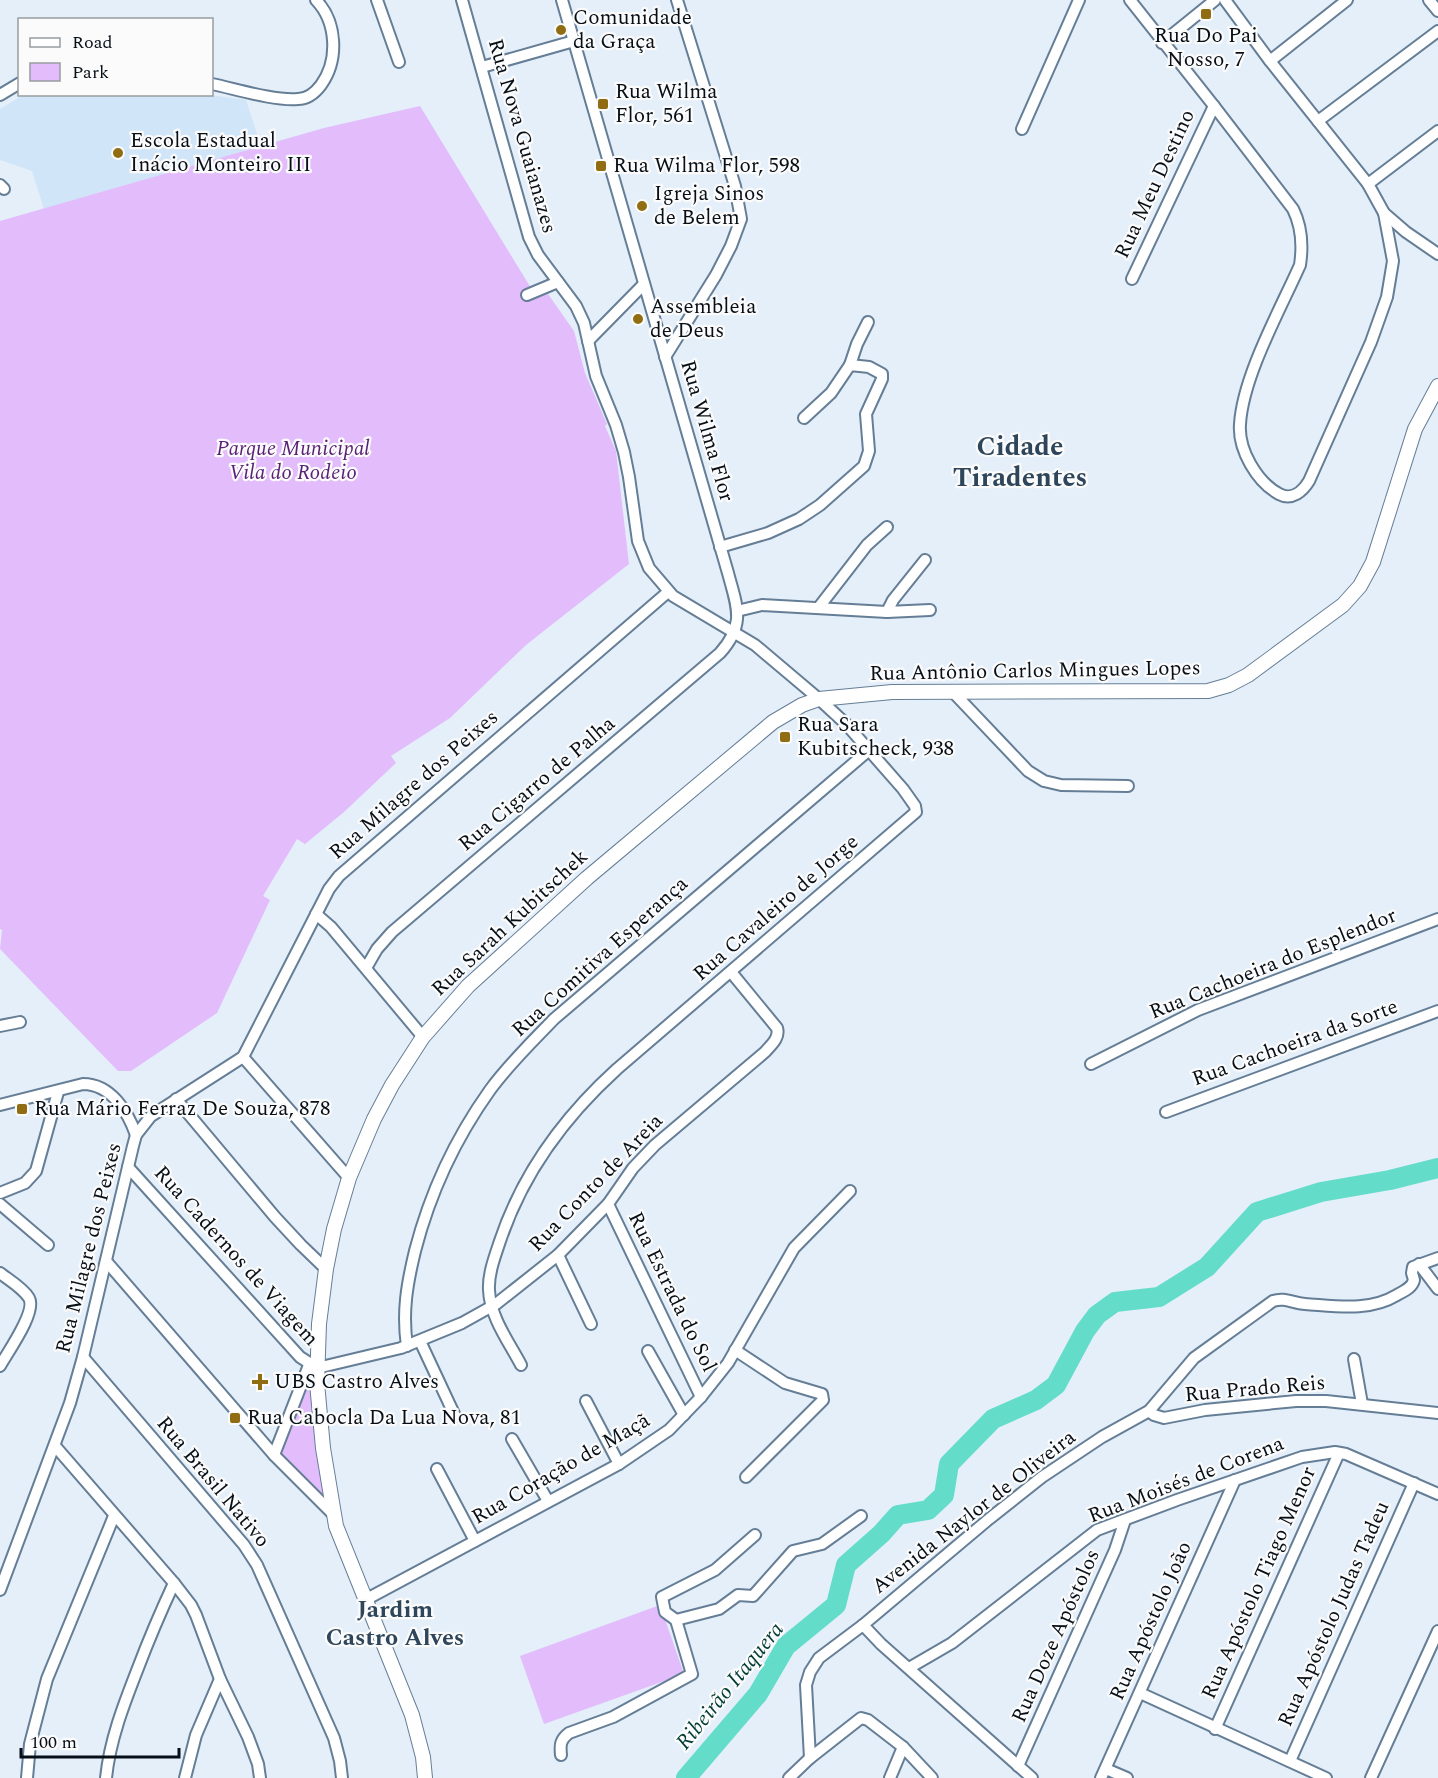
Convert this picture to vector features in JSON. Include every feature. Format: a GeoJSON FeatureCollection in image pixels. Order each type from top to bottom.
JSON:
{"type":"FeatureCollection","features":[{"type":"Feature","properties":{"kind":"street"},"geometry":{"type":"LineString","coordinates":[[213,84],[281,98],[298,99],[313,94],[327,76],[334,48],[326,13],[316,0]]}},
{"type":"Feature","properties":{"kind":"street"},"geometry":{"type":"LineString","coordinates":[[377,0],[399,62]]}},
{"type":"Feature","properties":{"kind":"street","name":"Rua Nova Guaianazes"},"geometry":{"type":"LineString","coordinates":[[462,0],[529,237],[538,255],[580,314],[596,376],[616,425],[624,452],[638,541],[649,568],[668,592]]}},
{"type":"Feature","properties":{"kind":"street","name":"Rua Wilma Flor"},"geometry":{"type":"LineString","coordinates":[[562,0],[720,547],[737,611],[736,632]]}},
{"type":"Feature","properties":{"kind":"street"},"geometry":{"type":"LineString","coordinates":[[665,357],[716,275],[731,246],[741,219],[735,186],[677,0]]}},
{"type":"Feature","properties":{"kind":"street"},"geometry":{"type":"LineString","coordinates":[[1022,129],[1080,0]]}},
{"type":"Feature","properties":{"kind":"street"},"geometry":{"type":"LineString","coordinates":[[1130,0],[1293,209],[1301,232],[1303,249],[1300,265],[1255,366],[1239,426],[1241,442],[1258,475],[1279,494],[1296,495],[1310,481],[1371,342],[1387,297],[1393,261],[1384,213],[1368,184],[1270,61],[1225,0]]}},
{"type":"Feature","properties":{"kind":"street"},"geometry":{"type":"LineString","coordinates":[[1162,43],[1215,0]]}},
{"type":"Feature","properties":{"kind":"street"},"geometry":{"type":"LineString","coordinates":[[1270,61],[1347,0]]}},
{"type":"Feature","properties":{"kind":"street"},"geometry":{"type":"LineString","coordinates":[[1429,0],[1438,11]]}},
{"type":"Feature","properties":{"kind":"street"},"geometry":{"type":"LineString","coordinates":[[1318,121],[1438,31]]}},
{"type":"Feature","properties":{"kind":"street"},"geometry":{"type":"LineString","coordinates":[[482,67],[573,41]]}},
{"type":"Feature","properties":{"kind":"street"},"geometry":{"type":"LineString","coordinates":[[0,95],[18,84]]}},
{"type":"Feature","properties":{"kind":"street","name":"Rua Meu Destino"},"geometry":{"type":"LineString","coordinates":[[1132,279],[1214,106]]}},
{"type":"Feature","properties":{"kind":"street"},"geometry":{"type":"LineString","coordinates":[[1368,184],[1438,131]]}},
{"type":"Feature","properties":{"kind":"street"},"geometry":{"type":"LineString","coordinates":[[1384,213],[1406,232],[1438,254]]}},
{"type":"Feature","properties":{"kind":"street"},"geometry":{"type":"LineString","coordinates":[[527,295],[558,282]]}},
{"type":"Feature","properties":{"kind":"street"},"geometry":{"type":"LineString","coordinates":[[588,341],[644,284]]}},
{"type":"Feature","properties":{"kind":"street"},"geometry":{"type":"LineString","coordinates":[[804,418],[831,393],[850,365],[868,322]]}},
{"type":"Feature","properties":{"kind":"street"},"geometry":{"type":"LineString","coordinates":[[720,547],[768,533],[799,519],[820,505],[864,466],[869,451],[866,414],[883,377],[880,371],[869,367],[850,365]]}},
{"type":"Feature","properties":{"kind":"street","name":"Rua Antônio Carlos Mingues Lopes"},"geometry":{"type":"LineString","coordinates":[[819,699],[892,692],[1208,691],[1229,686],[1248,675],[1343,605],[1360,586],[1373,562],[1416,429],[1438,386]]}},
{"type":"Feature","properties":{"kind":"street"},"geometry":{"type":"LineString","coordinates":[[819,608],[867,545],[887,527]]}},
{"type":"Feature","properties":{"kind":"street"},"geometry":{"type":"LineString","coordinates":[[886,612],[925,560]]}},
{"type":"Feature","properties":{"kind":"street","name":"Rua Cavaleiro de Jorge"},"geometry":{"type":"LineString","coordinates":[[492,1306],[488,1288],[490,1274],[508,1220],[535,1165],[558,1131],[599,1085],[916,812],[911,800],[846,724],[819,699],[736,632],[668,592]]}},
{"type":"Feature","properties":{"kind":"street","name":"Rua Milagre dos Peixes"},"geometry":{"type":"LineString","coordinates":[[0,1590],[55,1446],[83,1357],[136,1136],[151,1116],[243,1057],[334,881],[668,592]]}},
{"type":"Feature","properties":{"kind":"street"},"geometry":{"type":"LineString","coordinates":[[737,611],[762,605],[886,612],[930,610]]}},
{"type":"Feature","properties":{"kind":"street","name":"Rua Cigarro de Palha"},"geometry":{"type":"LineString","coordinates":[[366,968],[377,949],[392,932],[720,653],[736,632]]}},
{"type":"Feature","properties":{"kind":"street"},"geometry":{"type":"LineString","coordinates":[[952,692],[1028,771],[1044,781],[1061,785],[1128,786]]}},
{"type":"Feature","properties":{"kind":"street","name":"Rua Sarah Kubitschek"},"geometry":{"type":"LineString","coordinates":[[425,1778],[423,1757],[412,1715],[336,1526],[323,1448],[313,1366],[326,1269],[334,1229],[349,1179],[374,1119],[423,1037],[468,986],[587,878],[773,722],[794,709],[819,699]]}},
{"type":"Feature","properties":{"kind":"street","name":"Rua Comitiva Esperança"},"geometry":{"type":"LineString","coordinates":[[407,1346],[403,1322],[405,1303],[422,1224],[452,1150],[490,1089],[554,1019],[868,751]]}},
{"type":"Feature","properties":{"kind":"street"},"geometry":{"type":"LineString","coordinates":[[316,914],[331,927],[423,1037]]}},
{"type":"Feature","properties":{"kind":"street","name":"Rua Cachoeira do Esplendor"},"geometry":{"type":"LineString","coordinates":[[1091,1064],[1198,1010],[1438,919]]}},
{"type":"Feature","properties":{"kind":"street","name":"Rua Conto de Areia"},"geometry":{"type":"LineString","coordinates":[[313,1366],[407,1346],[462,1323],[492,1306],[558,1255],[608,1204],[633,1168],[655,1145],[765,1052],[775,1040],[778,1033],[777,1028],[731,972]]}},
{"type":"Feature","properties":{"kind":"street","name":"Rua Cachoeira da Sorte"},"geometry":{"type":"LineString","coordinates":[[1166,1112],[1438,1011]]}},
{"type":"Feature","properties":{"kind":"street"},"geometry":{"type":"LineString","coordinates":[[0,1026],[20,1022]]}},
{"type":"Feature","properties":{"kind":"street"},"geometry":{"type":"LineString","coordinates":[[243,1057],[349,1179]]}},
{"type":"Feature","properties":{"kind":"street"},"geometry":{"type":"LineString","coordinates":[[0,1105],[83,1084],[94,1084],[105,1089],[118,1103],[136,1136]]}},
{"type":"Feature","properties":{"kind":"street"},"geometry":{"type":"LineString","coordinates":[[0,1193],[25,1182],[36,1171],[58,1092]]}},
{"type":"Feature","properties":{"kind":"street"},"geometry":{"type":"LineString","coordinates":[[176,1099],[282,1224],[326,1269]]}},
{"type":"Feature","properties":{"kind":"street","name":"Rua Cadernos de Viagem"},"geometry":{"type":"LineString","coordinates":[[128,1167],[300,1357],[313,1366]]}},
{"type":"Feature","properties":{"kind":"street","name":"Rua Coração de Maçã"},"geometry":{"type":"LineString","coordinates":[[365,1600],[619,1464],[653,1442],[701,1398],[735,1350],[794,1248],[850,1191]]}},
{"type":"Feature","properties":{"kind":"street"},"geometry":{"type":"LineString","coordinates":[[0,1204],[48,1245]]}},
{"type":"Feature","properties":{"kind":"street","name":"Rua Estrada do Sol"},"geometry":{"type":"LineString","coordinates":[[608,1204],[701,1398]]}},
{"type":"Feature","properties":{"kind":"street"},"geometry":{"type":"LineString","coordinates":[[558,1255],[591,1324]]}},
{"type":"Feature","properties":{"kind":"street"},"geometry":{"type":"LineString","coordinates":[[1438,1258],[1419,1263],[1438,1289]]}},
{"type":"Feature","properties":{"kind":"street"},"geometry":{"type":"LineString","coordinates":[[106,1261],[274,1455],[334,1515]]}},
{"type":"Feature","properties":{"kind":"street","name":"Avenida Naylor de Oliveira"},"geometry":{"type":"LineString","coordinates":[[810,1758],[806,1685],[810,1672],[819,1658],[863,1625],[988,1519],[1042,1477],[1102,1437],[1149,1411],[1194,1358],[1273,1301],[1285,1298],[1301,1304],[1360,1307],[1374,1305],[1385,1302],[1408,1288],[1414,1280],[1411,1269],[1419,1263]]}},
{"type":"Feature","properties":{"kind":"street"},"geometry":{"type":"LineString","coordinates":[[0,1273],[28,1297],[31,1307],[26,1321],[0,1366]]}},
{"type":"Feature","properties":{"kind":"street"},"geometry":{"type":"LineString","coordinates":[[492,1306],[521,1365]]}},
{"type":"Feature","properties":{"kind":"street"},"geometry":{"type":"LineString","coordinates":[[420,1341],[455,1416]]}},
{"type":"Feature","properties":{"kind":"street"},"geometry":{"type":"LineString","coordinates":[[735,1350],[785,1383],[822,1394],[824,1400],[746,1478]]}},
{"type":"Feature","properties":{"kind":"street"},"geometry":{"type":"LineString","coordinates":[[648,1352],[684,1415]]}},
{"type":"Feature","properties":{"kind":"street","name":"Rua Brasil Nativo"},"geometry":{"type":"LineString","coordinates":[[83,1357],[244,1545],[257,1565],[334,1738],[342,1778]]}},
{"type":"Feature","properties":{"kind":"street"},"geometry":{"type":"LineString","coordinates":[[1354,1359],[1362,1404]]}},
{"type":"Feature","properties":{"kind":"street"},"geometry":{"type":"LineString","coordinates":[[274,1455],[313,1366]]}},
{"type":"Feature","properties":{"kind":"street"},"geometry":{"type":"LineString","coordinates":[[586,1401],[619,1464]]}},
{"type":"Feature","properties":{"kind":"street","name":"Rua Prado Reis"},"geometry":{"type":"LineString","coordinates":[[1149,1411],[1164,1418],[1205,1410],[1296,1401],[1326,1401],[1438,1413]]}},
{"type":"Feature","properties":{"kind":"street"},"geometry":{"type":"LineString","coordinates":[[512,1439],[548,1502]]}},
{"type":"Feature","properties":{"kind":"street"},"geometry":{"type":"LineString","coordinates":[[55,1446],[191,1605],[220,1679],[248,1737],[258,1764],[260,1778]]}},
{"type":"Feature","properties":{"kind":"street","name":"Rua Moisés de Corena"},"geometry":{"type":"LineString","coordinates":[[909,1668],[952,1643],[1097,1530],[1302,1457],[1320,1453],[1339,1453],[1438,1494]]}},
{"type":"Feature","properties":{"kind":"street","name":"Rua Apóstolo Tiago Menor"},"geometry":{"type":"LineString","coordinates":[[1215,1729],[1339,1453]]}},
{"type":"Feature","properties":{"kind":"street"},"geometry":{"type":"LineString","coordinates":[[437,1469],[475,1540]]}},
{"type":"Feature","properties":{"kind":"street","name":"Rua Apóstolo João"},"geometry":{"type":"LineString","coordinates":[[1104,1773],[1235,1480]]}},
{"type":"Feature","properties":{"kind":"street","name":"Rua Apóstolo Judas Tadeu"},"geometry":{"type":"LineString","coordinates":[[1290,1761],[1414,1483]]}},
{"type":"Feature","properties":{"kind":"street"},"geometry":{"type":"LineString","coordinates":[[27,1778],[30,1744],[47,1679],[114,1516]]}},
{"type":"Feature","properties":{"kind":"street"},"geometry":{"type":"LineString","coordinates":[[675,1620],[719,1609],[738,1595],[753,1596],[793,1551],[822,1544],[861,1516]]}},
{"type":"Feature","properties":{"kind":"street","name":"Rua Doze Apóstolos"},"geometry":{"type":"LineString","coordinates":[[1018,1766],[1115,1550],[1125,1520]]}},
{"type":"Feature","properties":{"kind":"street"},"geometry":{"type":"LineString","coordinates":[[561,1755],[560,1744],[569,1733],[613,1717],[692,1674],[675,1620],[665,1612],[662,1597],[715,1570],[755,1535]]}},
{"type":"Feature","properties":{"kind":"street"},"geometry":{"type":"LineString","coordinates":[[106,1778],[110,1747],[118,1719],[174,1583]]}},
{"type":"Feature","properties":{"kind":"street"},"geometry":{"type":"LineString","coordinates":[[863,1625],[881,1644],[1032,1778]]}},
{"type":"Feature","properties":{"kind":"street"},"geometry":{"type":"LineString","coordinates":[[1371,1778],[1438,1631]]}},
{"type":"Feature","properties":{"kind":"street"},"geometry":{"type":"LineString","coordinates":[[185,1778],[196,1735],[220,1679]]}},
{"type":"Feature","properties":{"kind":"street"},"geometry":{"type":"LineString","coordinates":[[1140,1693],[1326,1778]]}},
{"type":"Feature","properties":{"kind":"street"},"geometry":{"type":"LineString","coordinates":[[789,1778],[810,1758],[861,1718],[903,1747],[932,1778]]}},
{"type":"Feature","properties":{"kind":"street"},"geometry":{"type":"LineString","coordinates":[[890,1778],[903,1747]]}},
{"type":"Feature","properties":{"kind":"street"},"geometry":{"type":"LineString","coordinates":[[1104,1773],[1127,1778]]}},
{"type":"Feature","properties":{"kind":"shaded area","name":"Escola Estadual Inácio Monteiro III"},"geometry":{"type":"Polygon","coordinates":[[[213,95],[246,100],[261,146],[44,209],[32,171],[0,160],[0,109],[21,96],[213,95]]]}},
{"type":"Feature","properties":{"kind":"green space","name":"Parque Municipal Vila do Rodeio"},"geometry":{"type":"Polygon","coordinates":[[[420,106],[537,298],[548,294],[574,331],[585,373],[616,451],[629,564],[526,645],[450,718],[391,756],[396,763],[344,812],[305,844],[297,839],[263,896],[270,900],[217,1013],[131,1071],[118,1071],[0,949],[2,930],[0,929],[0,221],[324,128],[420,106]]]}},
{"type":"Feature","properties":{"kind":"green space"},"geometry":{"type":"Polygon","coordinates":[[[309,1372],[325,1499],[280,1453],[309,1372]]]}},
{"type":"Feature","properties":{"kind":"green space"},"geometry":{"type":"Polygon","coordinates":[[[660,1605],[684,1674],[544,1724],[520,1656],[660,1605]]]}},
{"type":"Feature","properties":{"kind":"waterway","name":"Ribeirão Itaquera"},"geometry":{"type":"LineString","coordinates":[[686,1778],[758,1694],[786,1646],[836,1605],[846,1565],[881,1534],[898,1515],[928,1510],[944,1495],[949,1464],[993,1419],[1036,1400],[1056,1385],[1085,1331],[1097,1315],[1115,1302],[1159,1297],[1207,1267],[1257,1212],[1321,1192],[1390,1180],[1438,1168]]}},
{"type":"Feature","properties":{"kind":"place","name":"Rua Do Pai Nosso, 7"},"geometry":{"type":"Point","coordinates":[1206,14]}},
{"type":"Feature","properties":{"kind":"place","name":"Comunidade da Graça"},"geometry":{"type":"Point","coordinates":[561,30]}},
{"type":"Feature","properties":{"kind":"place","name":"Rua Wilma Flor, 561"},"geometry":{"type":"Point","coordinates":[603,104]}},
{"type":"Feature","properties":{"kind":"place","name":"Escola Estadual Inácio Monteiro III"},"geometry":{"type":"Point","coordinates":[118,153]}},
{"type":"Feature","properties":{"kind":"place","name":"Rua Wilma Flor, 598"},"geometry":{"type":"Point","coordinates":[601,166]}},
{"type":"Feature","properties":{"kind":"place","name":"Igreja Sinos de Belem"},"geometry":{"type":"Point","coordinates":[642,206]}},
{"type":"Feature","properties":{"kind":"place","name":"Assembleia de Deus"},"geometry":{"type":"Point","coordinates":[638,319]}},
{"type":"Feature","properties":{"kind":"place","name":"Rua Sara Kubitscheck, 938"},"geometry":{"type":"Point","coordinates":[785,737]}},
{"type":"Feature","properties":{"kind":"place","name":"Rua Mário Ferraz De Souza, 878"},"geometry":{"type":"Point","coordinates":[22,1109]}},
{"type":"Feature","properties":{"kind":"place","name":"UBS Castro Alves"},"geometry":{"type":"Point","coordinates":[260,1382]}},
{"type":"Feature","properties":{"kind":"place","name":"Rua Cabocla Da Lua Nova, 81"},"geometry":{"type":"Point","coordinates":[235,1418]}},
{"type":"Feature","properties":{"kind":"district","name":"Cidade Tiradentes"},"geometry":{"type":"Point","coordinates":[1020,462]}},
{"type":"Feature","properties":{"kind":"district","name":"Jardim Castro Alves"},"geometry":{"type":"Point","coordinates":[395,1624]}}]}
